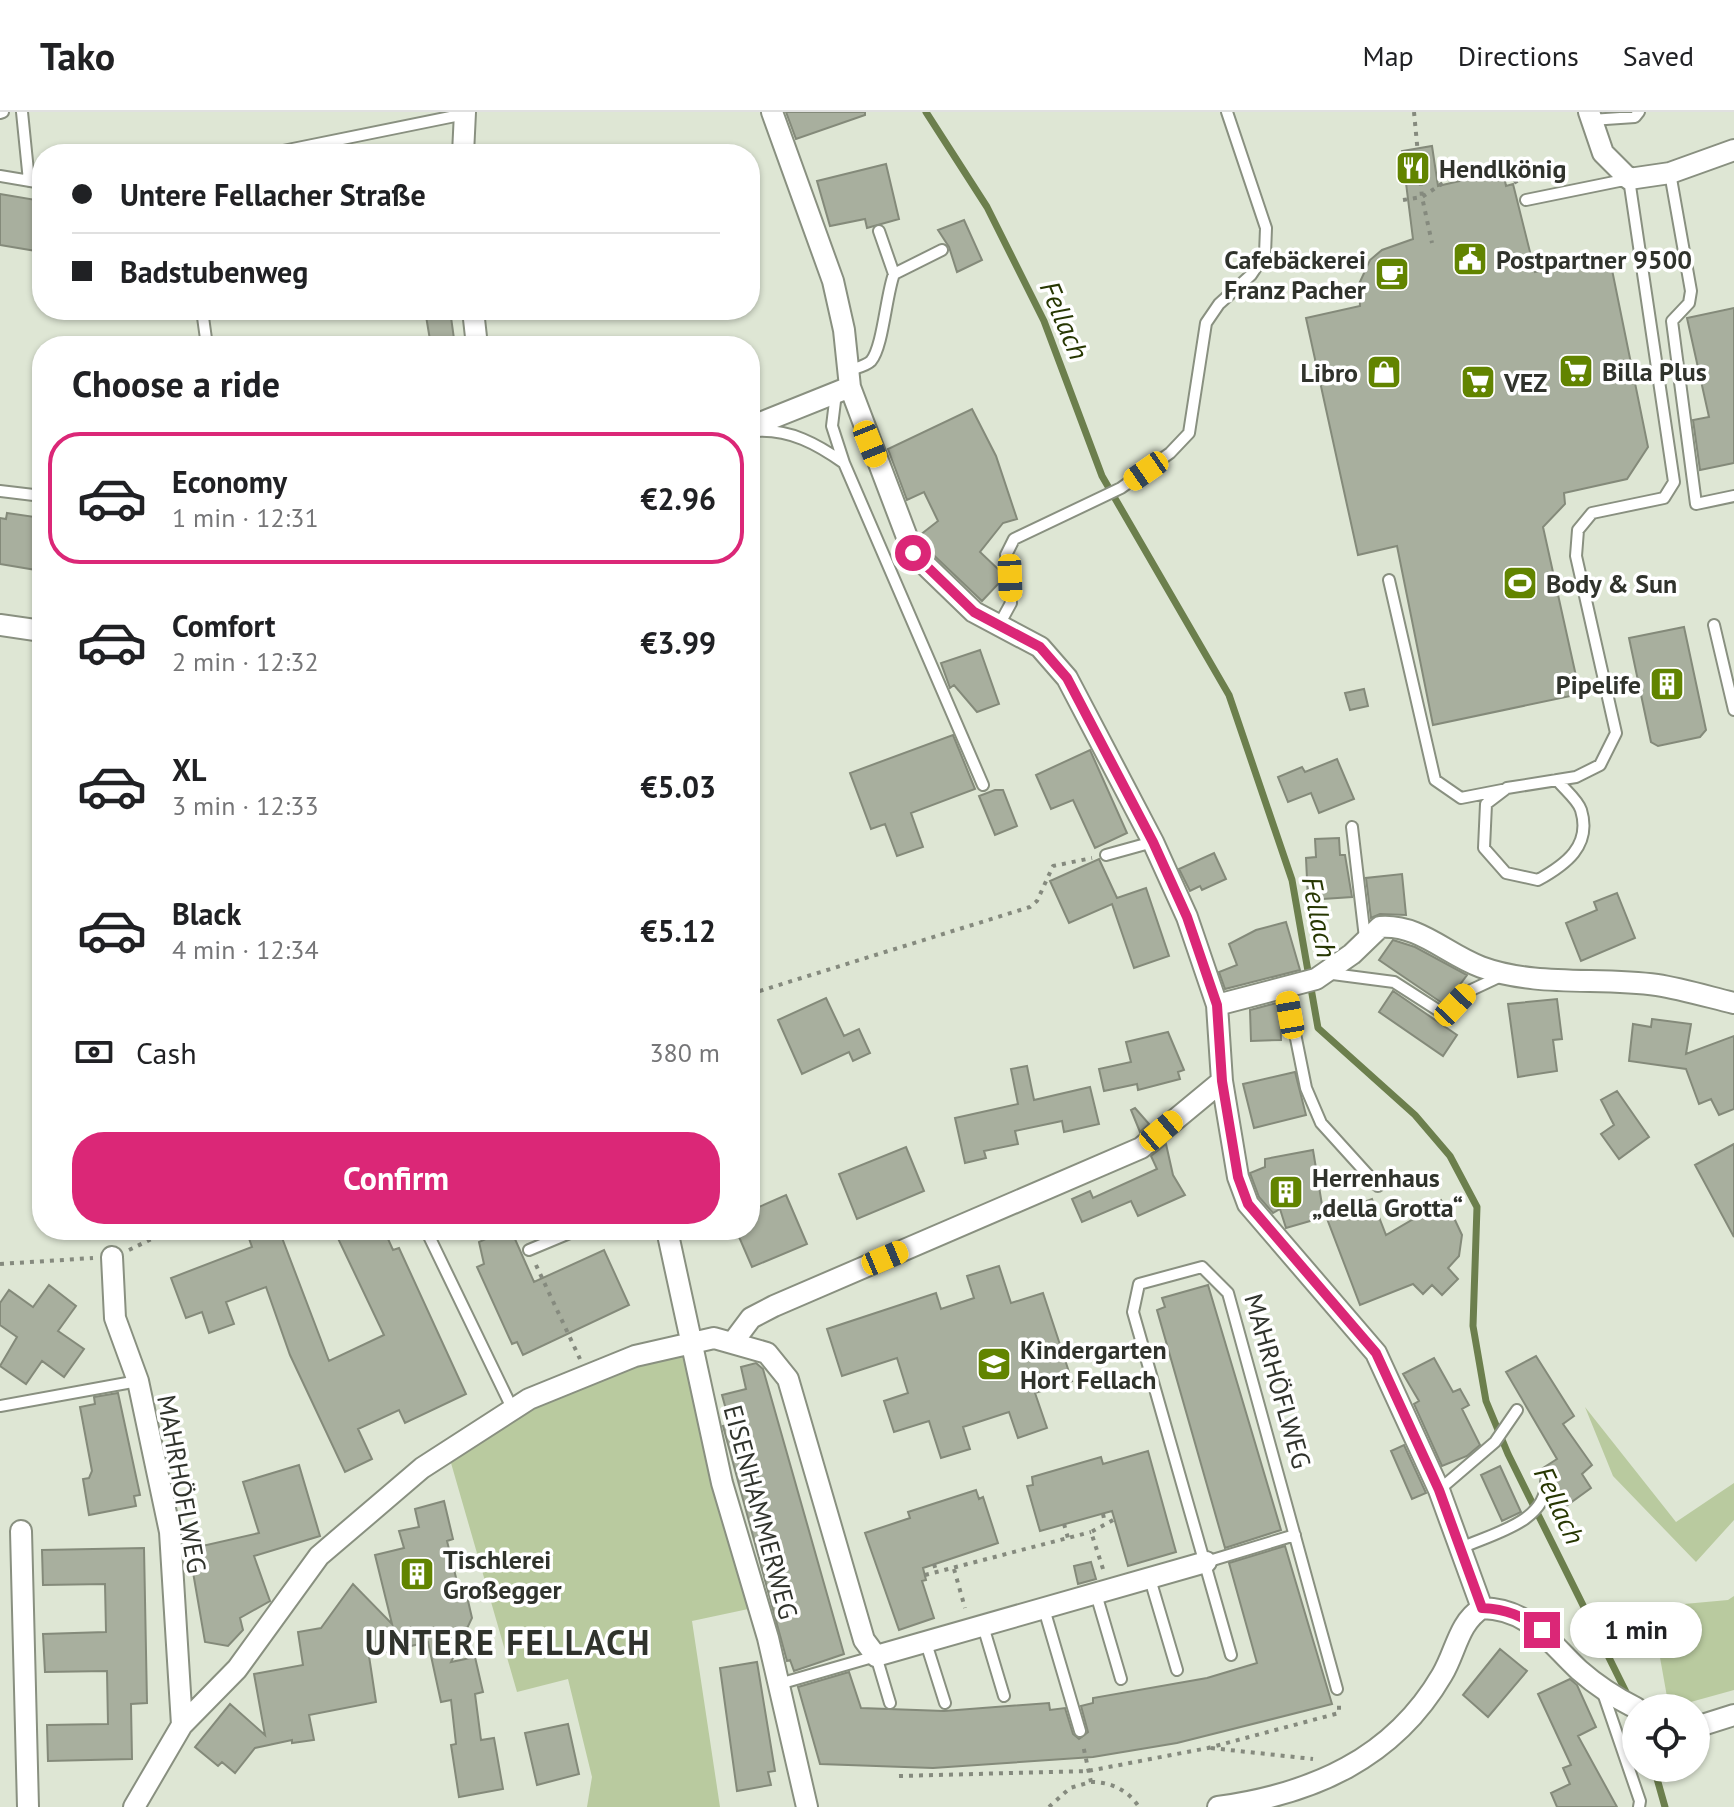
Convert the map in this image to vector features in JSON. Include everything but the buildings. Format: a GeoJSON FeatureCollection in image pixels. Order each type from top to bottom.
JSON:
{"type":"FeatureCollection","features":[{"type":"Feature","properties":{"kind":"street"},"geometry":{"type":"LineString","coordinates":[[772,112],[833,281],[844,330],[845,384],[913,553],[974,612],[1040,647],[1067,678],[1153,842],[1187,917],[1217,1005],[1222,1081],[1238,1177],[1248,1204],[1376,1353],[1439,1490],[1482,1608]]}},
{"type":"Feature","properties":{"kind":"street"},"geometry":{"type":"LineString","coordinates":[[463,144],[465,113]]}},
{"type":"Feature","properties":{"kind":"street"},"geometry":{"type":"LineString","coordinates":[[1590,116],[1603,153],[1629,179],[1670,173],[1734,150]]}},
{"type":"Feature","properties":{"kind":"street"},"geometry":{"type":"LineString","coordinates":[[760,424],[845,384]]}},
{"type":"Feature","properties":{"kind":"street"},"geometry":{"type":"LineString","coordinates":[[0,625],[32,630]]}},
{"type":"Feature","properties":{"kind":"street"},"geometry":{"type":"LineString","coordinates":[[1217,1005],[1306,982],[1352,954],[1365,938],[1380,927],[1396,926],[1415,931],[1469,962],[1509,975],[1658,985],[1734,1003]]}},
{"type":"Feature","properties":{"kind":"street"},"geometry":{"type":"LineString","coordinates":[[733,1342],[751,1318],[774,1306],[1141,1148],[1222,1081]]}},
{"type":"Feature","properties":{"kind":"street","name":"EISENHAMMERWEG"},"geometry":{"type":"LineString","coordinates":[[669,1240],[722,1483],[779,1684],[807,1807]]}},
{"type":"Feature","properties":{"kind":"street","name":"MAHRHÖFLWEG"},"geometry":{"type":"LineString","coordinates":[[112,1257],[115,1318],[138,1381],[170,1532],[182,1725]]}},
{"type":"Feature","properties":{"kind":"street"},"geometry":{"type":"LineString","coordinates":[[144,1801],[182,1725],[237,1669],[319,1556],[422,1468],[513,1410],[588,1375],[635,1356],[714,1338],[767,1353],[788,1379],[864,1640],[876,1656],[1206,1562]]}},
{"type":"Feature","properties":{"kind":"street"},"geometry":{"type":"LineString","coordinates":[[21,1531],[28,1807]]}},
{"type":"Feature","properties":{"kind":"street"},"geometry":{"type":"LineString","coordinates":[[1218,1807],[1305,1786],[1358,1763],[1401,1732],[1442,1675],[1465,1625],[1482,1608],[1500,1608],[1522,1616],[1542,1630],[1579,1670],[1622,1700]]}},
{"type":"Feature","properties":{"kind":"street"},"geometry":{"type":"LineString","coordinates":[[1710,1723],[1734,1715]]}},
{"type":"Feature","properties":{"kind":"lane"},"geometry":{"type":"LineString","coordinates":[[22,112],[29,181]]}},
{"type":"Feature","properties":{"kind":"lane"},"geometry":{"type":"LineString","coordinates":[[999,625],[1011,603],[1006,555],[1014,539],[1121,488],[1170,453],[1189,433],[1206,323],[1219,304],[1251,275],[1265,254],[1266,228],[1227,112]]}},
{"type":"Feature","properties":{"kind":"lane"},"geometry":{"type":"LineString","coordinates":[[1590,116],[1635,117],[1639,112]]}},
{"type":"Feature","properties":{"kind":"lane"},"geometry":{"type":"LineString","coordinates":[[316,144],[465,113]]}},
{"type":"Feature","properties":{"kind":"lane"},"geometry":{"type":"LineString","coordinates":[[1670,173],[1691,291],[1689,303],[1672,321],[1696,504],[1734,496]]}},
{"type":"Feature","properties":{"kind":"lane"},"geometry":{"type":"LineString","coordinates":[[0,176],[32,181]]}},
{"type":"Feature","properties":{"kind":"lane"},"geometry":{"type":"LineString","coordinates":[[1389,580],[1435,780],[1461,798],[1576,777],[1600,765],[1616,733],[1576,556],[1578,530],[1592,513],[1664,498],[1674,482],[1629,179],[1526,200]]}},
{"type":"Feature","properties":{"kind":"lane"},"geometry":{"type":"LineString","coordinates":[[879,231],[894,274],[885,297],[876,352],[869,363],[845,384],[832,426],[844,463],[983,785]]}},
{"type":"Feature","properties":{"kind":"lane"},"geometry":{"type":"LineString","coordinates":[[894,274],[942,250]]}},
{"type":"Feature","properties":{"kind":"lane"},"geometry":{"type":"LineString","coordinates":[[760,430],[789,433],[819,445],[844,463]]}},
{"type":"Feature","properties":{"kind":"lane"},"geometry":{"type":"LineString","coordinates":[[0,491],[32,495]]}},
{"type":"Feature","properties":{"kind":"lane"},"geometry":{"type":"LineString","coordinates":[[1714,625],[1734,710]]}},
{"type":"Feature","properties":{"kind":"lane"},"geometry":{"type":"LineString","coordinates":[[1507,788],[1486,804],[1484,848],[1506,873],[1538,880],[1568,863],[1582,839],[1581,809],[1557,780]]}},
{"type":"Feature","properties":{"kind":"lane"},"geometry":{"type":"LineString","coordinates":[[1352,827],[1365,938]]}},
{"type":"Feature","properties":{"kind":"lane"},"geometry":{"type":"LineString","coordinates":[[1106,855],[1153,842]]}},
{"type":"Feature","properties":{"kind":"lane"},"geometry":{"type":"LineString","coordinates":[[1378,1186],[1321,1123],[1306,1088],[1306,982],[1394,982],[1447,1016],[1467,992],[1480,983],[1509,975]]}},
{"type":"Feature","properties":{"kind":"lane"},"geometry":{"type":"LineString","coordinates":[[431,1240],[513,1410]]}},
{"type":"Feature","properties":{"kind":"lane"},"geometry":{"type":"LineString","coordinates":[[529,1250],[553,1240]]}},
{"type":"Feature","properties":{"kind":"lane","name":"MAHRHÖFLWEG"},"geometry":{"type":"LineString","coordinates":[[1231,1655],[1133,1312],[1139,1284],[1202,1267],[1228,1293],[1337,1689]]}},
{"type":"Feature","properties":{"kind":"lane"},"geometry":{"type":"LineString","coordinates":[[0,1406],[138,1381]]}},
{"type":"Feature","properties":{"kind":"lane"},"geometry":{"type":"LineString","coordinates":[[1439,1490],[1495,1442],[1517,1410]]}},
{"type":"Feature","properties":{"kind":"lane"},"geometry":{"type":"LineString","coordinates":[[1461,1548],[1529,1517],[1541,1504],[1546,1481]]}},
{"type":"Feature","properties":{"kind":"lane"},"geometry":{"type":"LineString","coordinates":[[1206,1562],[1295,1535]]}},
{"type":"Feature","properties":{"kind":"lane"},"geometry":{"type":"LineString","coordinates":[[1150,1579],[1177,1670]]}},
{"type":"Feature","properties":{"kind":"lane"},"geometry":{"type":"LineString","coordinates":[[1103,1592],[1121,1679]]}},
{"type":"Feature","properties":{"kind":"lane"},"geometry":{"type":"LineString","coordinates":[[1044,1609],[1080,1731]]}},
{"type":"Feature","properties":{"kind":"lane"},"geometry":{"type":"LineString","coordinates":[[977,1628],[1004,1696]]}},
{"type":"Feature","properties":{"kind":"lane"},"geometry":{"type":"LineString","coordinates":[[926,1643],[945,1703]]}},
{"type":"Feature","properties":{"kind":"lane"},"geometry":{"type":"LineString","coordinates":[[779,1684],[876,1656],[890,1703]]}},
{"type":"Feature","properties":{"kind":"lane"},"geometry":{"type":"LineString","coordinates":[[1608,1692],[1640,1805]]}},
{"type":"Feature","properties":{"kind":"path"},"geometry":{"type":"LineString","coordinates":[[1414,112],[1422,197],[1432,243]]}},
{"type":"Feature","properties":{"kind":"path"},"geometry":{"type":"LineString","coordinates":[[1403,200],[1422,197],[1449,179],[1506,163],[1526,200]]}},
{"type":"Feature","properties":{"kind":"path"},"geometry":{"type":"LineString","coordinates":[[760,991],[970,923],[1030,907],[1037,901],[1053,866],[1106,855]]}},
{"type":"Feature","properties":{"kind":"path"},"geometry":{"type":"LineString","coordinates":[[0,1264],[112,1257],[149,1240]]}},
{"type":"Feature","properties":{"kind":"path"},"geometry":{"type":"LineString","coordinates":[[529,1250],[588,1375]]}},
{"type":"Feature","properties":{"kind":"path"},"geometry":{"type":"LineString","coordinates":[[1103,1514],[1105,1523]]}},
{"type":"Feature","properties":{"kind":"path"},"geometry":{"type":"LineString","coordinates":[[925,1575],[1091,1532],[1115,1519]]}},
{"type":"Feature","properties":{"kind":"path"},"geometry":{"type":"LineString","coordinates":[[1064,1524],[1068,1538]]}},
{"type":"Feature","properties":{"kind":"path"},"geometry":{"type":"LineString","coordinates":[[1091,1532],[1103,1592]]}},
{"type":"Feature","properties":{"kind":"path"},"geometry":{"type":"LineString","coordinates":[[934,1564],[937,1574]]}},
{"type":"Feature","properties":{"kind":"path"},"geometry":{"type":"LineString","coordinates":[[954,1569],[977,1628]]}},
{"type":"Feature","properties":{"kind":"path"},"geometry":{"type":"LineString","coordinates":[[899,1776],[1088,1771],[1208,1748],[1339,1713],[1337,1689]]}},
{"type":"Feature","properties":{"kind":"path"},"geometry":{"type":"LineString","coordinates":[[1080,1731],[1091,1782]]}},
{"type":"Feature","properties":{"kind":"path"},"geometry":{"type":"LineString","coordinates":[[1208,1748],[1358,1763]]}},
{"type":"Feature","properties":{"kind":"path"},"geometry":{"type":"LineString","coordinates":[[1049,1807],[1070,1788],[1091,1782],[1102,1782],[1124,1791],[1139,1807]]}},
{"type":"Feature","properties":{"kind":"green space"},"geometry":{"type":"Polygon","coordinates":[[[686,1351],[710,1475],[753,1608],[692,1621],[720,1807],[587,1807],[592,1777],[568,1679],[517,1692],[449,1456],[532,1404],[637,1362],[686,1351]]]}},
{"type":"Feature","properties":{"kind":"green space"},"geometry":{"type":"Polygon","coordinates":[[[1585,1407],[1676,1522],[1734,1483],[1734,1520],[1696,1562],[1613,1476],[1585,1407]]]}},
{"type":"Feature","properties":{"kind":"green space"},"geometry":{"type":"Polygon","coordinates":[[[1734,1596],[1734,1690],[1710,1697],[1710,1694],[1667,1694],[1651,1607],[1728,1600],[1734,1596]]]}},
{"type":"Feature","properties":{"kind":"waterway","name":"Fellach"},"geometry":{"type":"LineString","coordinates":[[926,112],[987,207],[1044,321],[1102,476],[1229,695],[1292,880],[1318,1028],[1415,1115],[1450,1156],[1477,1207],[1473,1326],[1486,1401],[1508,1454],[1627,1694]]}},
{"type":"Feature","properties":{"kind":"waterway","name":"Fellach"},"geometry":{"type":"LineString","coordinates":[[1658,1782],[1665,1807]]}},
{"type":"Feature","properties":{"kind":"place","name":"Hendlkönig"},"geometry":{"type":"Point","coordinates":[1413,168]}},
{"type":"Feature","properties":{"kind":"place","name":"Postpartner 9500"},"geometry":{"type":"Point","coordinates":[1470,259]}},
{"type":"Feature","properties":{"kind":"place","name":"Cafebäckerei Franz Pacher"},"geometry":{"type":"Point","coordinates":[1392,274]}},
{"type":"Feature","properties":{"kind":"place","name":"Billa Plus"},"geometry":{"type":"Point","coordinates":[1576,371]}},
{"type":"Feature","properties":{"kind":"place","name":"Libro"},"geometry":{"type":"Point","coordinates":[1384,372]}},
{"type":"Feature","properties":{"kind":"place","name":"VEZ"},"geometry":{"type":"Point","coordinates":[1478,382]}},
{"type":"Feature","properties":{"kind":"place","name":"Body & Sun"},"geometry":{"type":"Point","coordinates":[1520,583]}},
{"type":"Feature","properties":{"kind":"place","name":"Pipelife"},"geometry":{"type":"Point","coordinates":[1667,684]}},
{"type":"Feature","properties":{"kind":"place","name":"Herrenhaus „della Grotta“"},"geometry":{"type":"Point","coordinates":[1286,1192]}},
{"type":"Feature","properties":{"kind":"place","name":"Kindergarten Hort Fellach"},"geometry":{"type":"Point","coordinates":[994,1364]}},
{"type":"Feature","properties":{"kind":"place","name":"Tischlerei Großegger"},"geometry":{"type":"Point","coordinates":[417,1574]}},
{"type":"Feature","properties":{"kind":"district","name":"UNTERE FELLACH"},"geometry":{"type":"Point","coordinates":[508,1642]}},
{"type":"Feature","properties":{"kind":"route"},"geometry":{"type":"LineString","coordinates":[[913,553],[974,612],[1040,647],[1067,678],[1153,842],[1187,917],[1217,1005],[1222,1081],[1238,1177],[1248,1204],[1364,1335],[1376,1353],[1439,1490],[1482,1608],[1500,1608],[1522,1616],[1542,1630]]}}]}
